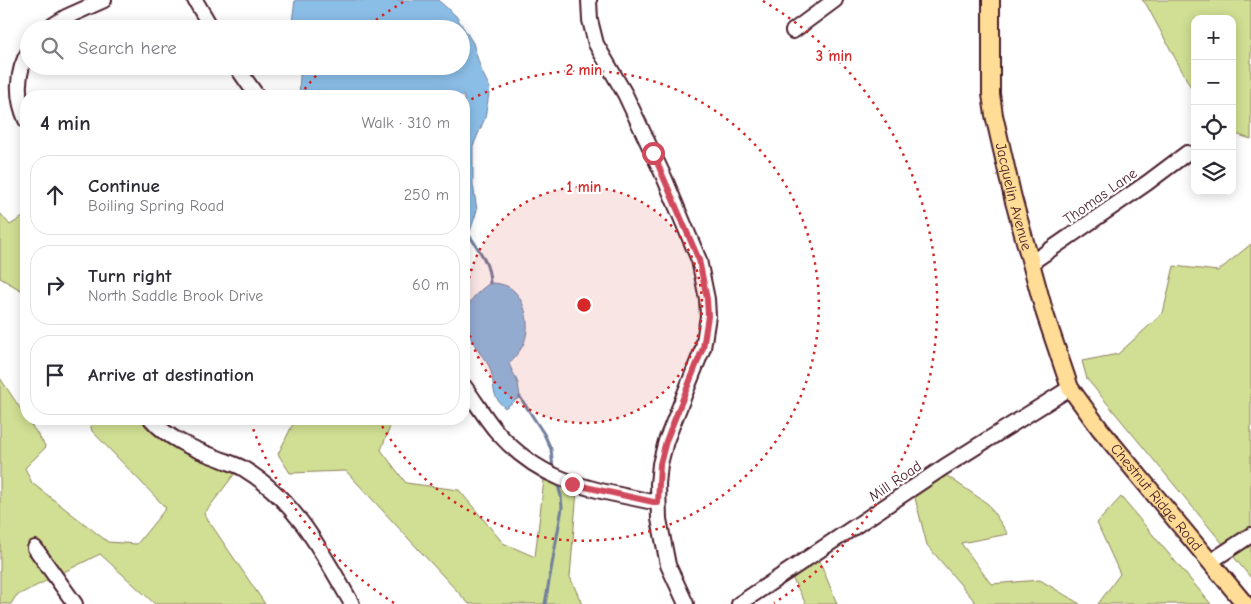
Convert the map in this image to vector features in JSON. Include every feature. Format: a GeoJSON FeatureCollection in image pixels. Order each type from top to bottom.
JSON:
{"type":"FeatureCollection","features":[{"type":"Feature","properties":{"kind":"main road","name":"Jacquelin Avenue"},"geometry":{"type":"LineString","coordinates":[[991,0],[991,94],[994,115],[1005,169],[1045,314],[1070,388]]}},
{"type":"Feature","properties":{"kind":"main road","name":"Chestnut Ridge Road"},"geometry":{"type":"LineString","coordinates":[[1070,388],[1100,429],[1245,604]]}},
{"type":"Feature","properties":{"kind":"street"},"geometry":{"type":"LineString","coordinates":[[61,20],[104,0]]}},
{"type":"Feature","properties":{"kind":"street"},"geometry":{"type":"LineString","coordinates":[[195,0],[207,20]]}},
{"type":"Feature","properties":{"kind":"street"},"geometry":{"type":"LineString","coordinates":[[589,0],[590,20],[596,44],[625,94],[664,177],[699,260],[707,299],[708,316],[703,348],[666,441],[660,464],[658,503],[668,565],[686,604]]}},
{"type":"Feature","properties":{"kind":"street"},"geometry":{"type":"LineString","coordinates":[[793,31],[835,0]]}},
{"type":"Feature","properties":{"kind":"street"},"geometry":{"type":"LineString","coordinates":[[20,101],[19,86],[22,75]]}},
{"type":"Feature","properties":{"kind":"street"},"geometry":{"type":"LineString","coordinates":[[242,75],[253,90]]}},
{"type":"Feature","properties":{"kind":"street","name":"Thomas Lane"},"geometry":{"type":"LineString","coordinates":[[1031,263],[1187,153]]}},
{"type":"Feature","properties":{"kind":"street","name":"Mill Road"},"geometry":{"type":"LineString","coordinates":[[739,604],[944,467],[1070,388]]}},
{"type":"Feature","properties":{"kind":"street"},"geometry":{"type":"LineString","coordinates":[[470,394],[496,430],[512,448],[538,468],[564,481],[584,487],[658,503]]}},
{"type":"Feature","properties":{"kind":"street"},"geometry":{"type":"LineString","coordinates":[[157,425],[176,440],[243,468],[281,498],[312,536],[352,604]]}},
{"type":"Feature","properties":{"kind":"street"},"geometry":{"type":"LineString","coordinates":[[1210,562],[1251,535]]}},
{"type":"Feature","properties":{"kind":"street"},"geometry":{"type":"LineString","coordinates":[[35,548],[75,604]]}},
{"type":"Feature","properties":{"kind":"green space"},"geometry":{"type":"Polygon","coordinates":[[[1142,0],[1251,0],[1251,139],[1236,134],[1236,15],[1191,15],[1191,88],[1146,4],[1142,0]]]}},
{"type":"Feature","properties":{"kind":"green space"},"geometry":{"type":"Polygon","coordinates":[[[0,213],[10,225],[20,219],[20,290],[0,278],[0,213]]]}},
{"type":"Feature","properties":{"kind":"green space"},"geometry":{"type":"Polygon","coordinates":[[[1251,244],[1251,578],[1087,379],[1082,361],[1118,354],[1163,313],[1174,266],[1218,271],[1251,244]]]}},
{"type":"Feature","properties":{"kind":"green space"},"geometry":{"type":"Polygon","coordinates":[[[0,378],[20,408],[20,425],[31,425],[46,447],[25,468],[32,483],[108,542],[137,544],[166,508],[92,431],[90,425],[162,425],[239,468],[204,514],[265,604],[155,604],[100,554],[16,596],[11,604],[0,604],[0,378]]]}},
{"type":"Feature","properties":{"kind":"green space"},"geometry":{"type":"Polygon","coordinates":[[[292,425],[391,425],[381,450],[406,483],[459,490],[503,543],[535,557],[544,480],[577,490],[570,577],[582,604],[469,604],[346,471],[290,473],[278,454],[292,425]]]}},
{"type":"Feature","properties":{"kind":"green space"},"geometry":{"type":"Polygon","coordinates":[[[940,471],[988,504],[1008,534],[961,543],[991,584],[1040,580],[1080,604],[977,604],[927,545],[913,490],[940,471]]]}},
{"type":"Feature","properties":{"kind":"green space"},"geometry":{"type":"Polygon","coordinates":[[[1121,497],[1211,604],[1098,604],[1120,574],[1097,523],[1121,497]]]}},
{"type":"Feature","properties":{"kind":"green space"},"geometry":{"type":"Polygon","coordinates":[[[817,554],[837,604],[806,604],[789,572],[817,554]]]}},
{"type":"Feature","properties":{"kind":"water"},"geometry":{"type":"Polygon","coordinates":[[[295,0],[438,0],[459,20],[292,20],[295,0]]]}},
{"type":"Feature","properties":{"kind":"water"},"geometry":{"type":"Polygon","coordinates":[[[470,38],[481,70],[490,88],[485,118],[473,146],[473,184],[477,210],[470,232],[470,90],[299,89],[300,75],[470,75],[470,38]]]}},
{"type":"Feature","properties":{"kind":"water"},"geometry":{"type":"Polygon","coordinates":[[[490,283],[504,285],[513,290],[519,297],[525,310],[527,332],[525,339],[520,350],[509,364],[518,383],[520,397],[505,408],[495,393],[489,366],[470,337],[470,303],[490,283]]]}},
{"type":"Feature","properties":{"kind":"waterway"},"geometry":{"type":"LineString","coordinates":[[470,237],[486,263],[490,283]]}},
{"type":"Feature","properties":{"kind":"waterway"},"geometry":{"type":"LineString","coordinates":[[520,397],[544,434],[551,449],[553,469]]}},
{"type":"Feature","properties":{"kind":"waterway"},"geometry":{"type":"LineString","coordinates":[[545,604],[562,508],[557,482]]}},
{"type":"Feature","properties":{"kind":"route"},"geometry":{"type":"LineString","coordinates":[[572,484],[658,503],[660,464],[666,441],[703,348],[708,316],[707,299],[699,260],[653,153]]}}]}
